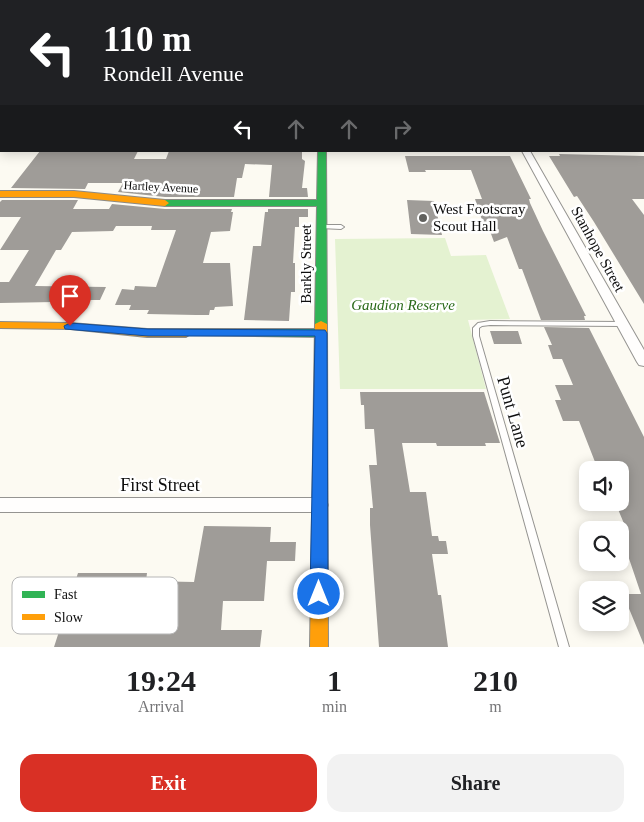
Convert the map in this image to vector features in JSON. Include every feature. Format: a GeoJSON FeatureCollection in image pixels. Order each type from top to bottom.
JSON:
{"type":"FeatureCollection","features":[{"type":"Feature","properties":{"kind":"street","name":"Barkly Street"},"geometry":{"type":"LineString","coordinates":[[319,647],[322,152]]}},
{"type":"Feature","properties":{"kind":"street","name":"Stanhope Street"},"geometry":{"type":"LineString","coordinates":[[527,152],[644,362]]}},
{"type":"Feature","properties":{"kind":"street","name":"Hartley Avenue"},"geometry":{"type":"LineString","coordinates":[[0,194],[74,194],[165,203],[321,203]]}},
{"type":"Feature","properties":{"kind":"street"},"geometry":{"type":"LineString","coordinates":[[0,325],[70,326],[148,332],[321,333]]}},
{"type":"Feature","properties":{"kind":"street","name":"First Street"},"geometry":{"type":"LineString","coordinates":[[0,505],[320,505]]}},
{"type":"Feature","properties":{"kind":"lane"},"geometry":{"type":"LineString","coordinates":[[321,227],[341,227]]}},
{"type":"Feature","properties":{"kind":"lane","name":"Punt Lane"},"geometry":{"type":"LineString","coordinates":[[564,647],[476,336],[476,328],[480,324],[490,323],[623,324]]}},
{"type":"Feature","properties":{"kind":"green space","name":"Gaudion Reserve"},"geometry":{"type":"Polygon","coordinates":[[[445,238],[451,256],[486,255],[510,319],[468,320],[486,389],[340,389],[335,239],[445,238]]]}},
{"type":"Feature","properties":{"kind":"building"},"geometry":{"type":"Polygon","coordinates":[[[39,152],[138,152],[134,159],[166,159],[169,152],[302,152],[302,159],[305,161],[302,188],[307,188],[308,197],[269,197],[272,165],[245,164],[242,178],[237,178],[234,197],[165,197],[118,192],[123,183],[88,183],[85,189],[11,188],[39,152]]]}},
{"type":"Feature","properties":{"kind":"building"},"geometry":{"type":"Polygon","coordinates":[[[559,154],[644,156],[644,199],[632,199],[644,215],[644,304],[594,222],[577,196],[574,197],[549,156],[560,156],[559,154]]]}},
{"type":"Feature","properties":{"kind":"building"},"geometry":{"type":"Polygon","coordinates":[[[405,156],[510,156],[531,199],[529,199],[530,203],[543,231],[586,316],[584,316],[585,320],[541,320],[522,269],[519,269],[507,237],[494,242],[487,223],[483,223],[475,199],[482,199],[471,170],[409,172],[405,156]]]}},
{"type":"Feature","properties":{"kind":"building"},"geometry":{"type":"Polygon","coordinates":[[[2,200],[78,200],[73,209],[109,209],[112,204],[165,209],[232,209],[230,231],[211,232],[203,263],[230,263],[233,306],[215,307],[214,310],[210,310],[209,315],[196,315],[147,314],[149,310],[129,310],[131,305],[115,305],[122,289],[134,290],[135,286],[156,287],[176,230],[151,230],[152,226],[116,226],[113,231],[72,232],[61,250],[56,250],[35,286],[106,287],[100,300],[86,300],[84,305],[53,304],[54,302],[0,303],[0,282],[9,282],[29,250],[0,250],[21,217],[0,217],[0,202],[2,200]]]}},
{"type":"Feature","properties":{"kind":"building","name":"West Footscray Scout Hall"},"geometry":{"type":"Polygon","coordinates":[[[407,200],[434,201],[442,235],[411,234],[407,200]]]}},
{"type":"Feature","properties":{"kind":"building"},"geometry":{"type":"Polygon","coordinates":[[[268,209],[308,209],[308,217],[299,217],[299,227],[295,227],[293,263],[295,263],[295,292],[291,292],[289,321],[244,320],[253,246],[261,246],[265,212],[268,212],[268,209]]]}},
{"type":"Feature","properties":{"kind":"building"},"geometry":{"type":"Polygon","coordinates":[[[544,327],[589,328],[644,437],[644,645],[629,609],[629,594],[641,594],[629,559],[629,521],[623,521],[619,511],[629,511],[629,461],[595,461],[579,421],[563,421],[555,400],[561,400],[555,385],[573,385],[562,359],[553,359],[548,345],[552,345],[544,327]]]}},
{"type":"Feature","properties":{"kind":"building"},"geometry":{"type":"Polygon","coordinates":[[[490,331],[518,331],[522,344],[494,344],[490,331]]]}},
{"type":"Feature","properties":{"kind":"building"},"geometry":{"type":"Polygon","coordinates":[[[360,392],[484,392],[500,443],[485,443],[486,446],[437,446],[436,443],[402,443],[410,492],[426,492],[432,536],[438,536],[439,541],[446,541],[448,554],[432,554],[438,595],[441,595],[448,647],[379,647],[370,525],[370,508],[373,508],[369,465],[377,465],[374,429],[365,429],[364,405],[361,405],[360,392]]]}},
{"type":"Feature","properties":{"kind":"building"},"geometry":{"type":"Polygon","coordinates":[[[204,526],[271,527],[270,542],[296,542],[295,561],[267,561],[264,601],[223,601],[221,630],[262,630],[260,647],[54,647],[58,634],[178,634],[178,582],[194,582],[204,526]]]}},
{"type":"Feature","properties":{"kind":"building"},"geometry":{"type":"Polygon","coordinates":[[[78,573],[147,573],[146,577],[77,577],[78,573]]]}},
{"type":"Feature","properties":{"kind":"traffic: fast"},"geometry":{"type":"LineString","coordinates":[[321,324],[322,152]]}},
{"type":"Feature","properties":{"kind":"traffic: fast"},"geometry":{"type":"LineString","coordinates":[[165,203],[321,203]]}},
{"type":"Feature","properties":{"kind":"traffic: fast"},"geometry":{"type":"LineString","coordinates":[[186,333],[321,333]]}},
{"type":"Feature","properties":{"kind":"traffic: slow"},"geometry":{"type":"LineString","coordinates":[[0,194],[74,194],[165,203]]}},
{"type":"Feature","properties":{"kind":"traffic: slow"},"geometry":{"type":"LineString","coordinates":[[319,647],[321,324]]}},
{"type":"Feature","properties":{"kind":"traffic: slow"},"geometry":{"type":"LineString","coordinates":[[0,325],[70,326],[147,333],[186,333]]}},
{"type":"Feature","properties":{"kind":"place","name":"West Footscray Scout Hall"},"geometry":{"type":"Point","coordinates":[423,218]}},
{"type":"Feature","properties":{"kind":"route"},"geometry":{"type":"LineString","coordinates":[[70,326],[148,332],[321,333],[319,594]]}}]}
